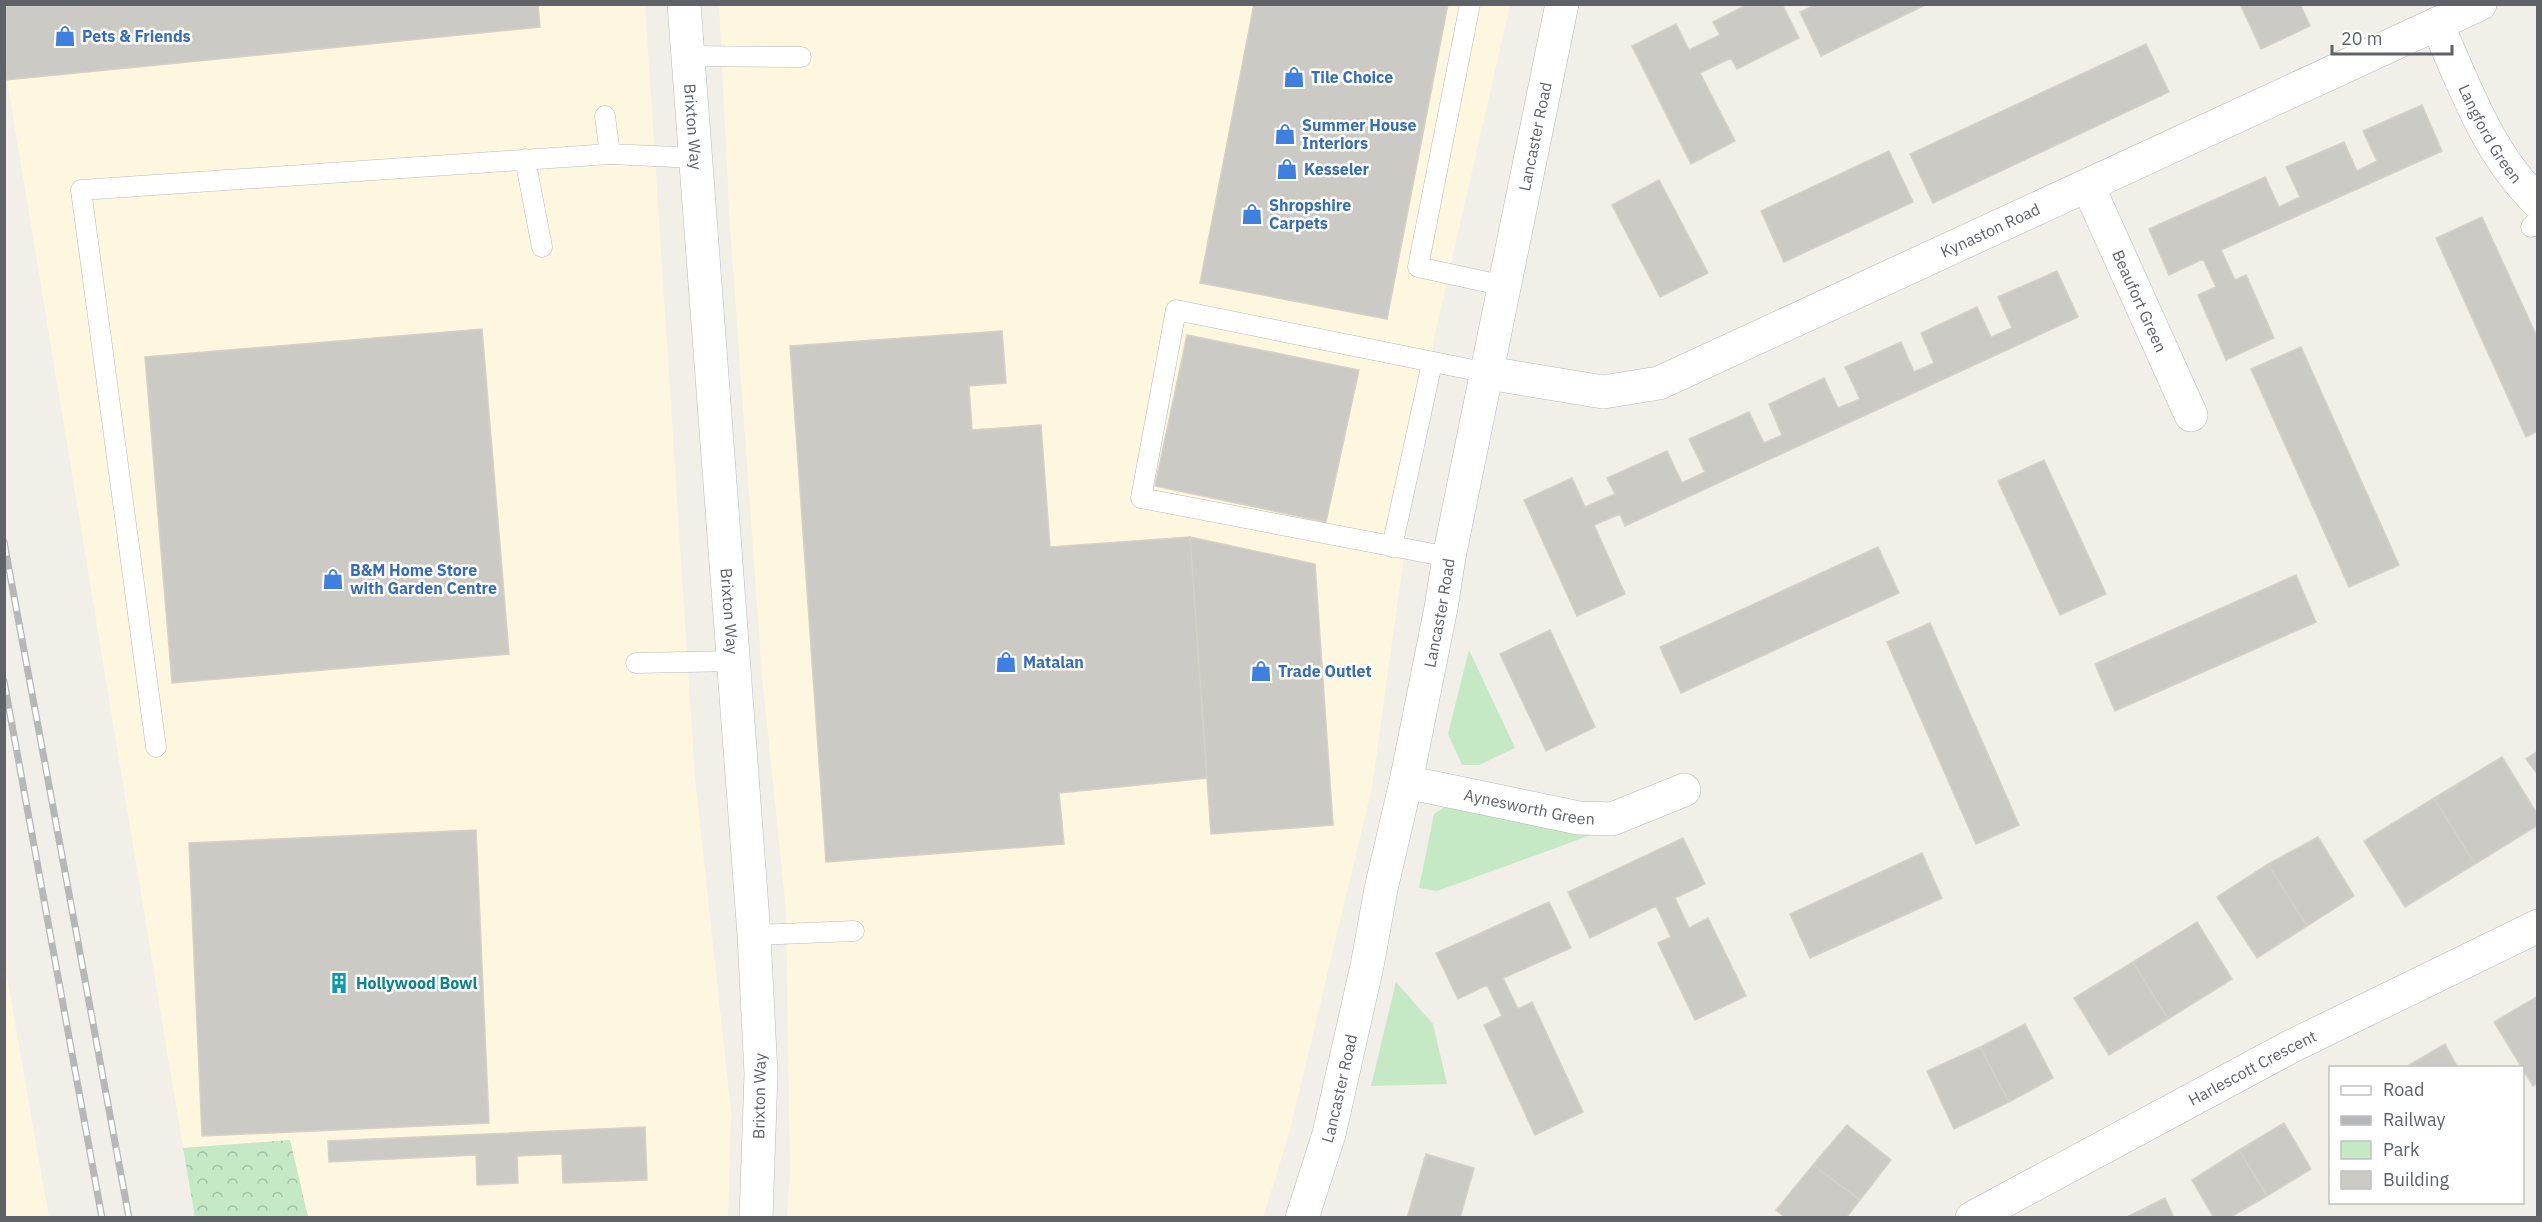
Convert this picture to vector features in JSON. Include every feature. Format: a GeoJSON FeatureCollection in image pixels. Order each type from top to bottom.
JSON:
{"type":"FeatureCollection","features":[{"type":"Feature","properties":{"kind":"street","name":"Brixton Way"},"geometry":{"type":"LineString","coordinates":[[684,4],[754,935],[761,1074],[756,1218]]}},
{"type":"Feature","properties":{"kind":"street","name":"Lancaster Road"},"geometry":{"type":"LineString","coordinates":[[1302,1218],[1329,1134],[1368,966],[1381,889],[1406,782],[1449,557],[1562,4]]}},
{"type":"Feature","properties":{"kind":"street","name":"Kynaston Road"},"geometry":{"type":"LineString","coordinates":[[1488,373],[1603,392],[1659,383],[2480,4]]}},
{"type":"Feature","properties":{"kind":"street","name":"Langford Green"},"geometry":{"type":"LineString","coordinates":[[2437,24],[2490,141],[2527,192],[2536,216]]}},
{"type":"Feature","properties":{"kind":"street","name":"Beaufort Green"},"geometry":{"type":"LineString","coordinates":[[2088,186],[2191,415]]}},
{"type":"Feature","properties":{"kind":"street","name":"Aynesworth Green"},"geometry":{"type":"LineString","coordinates":[[1406,782],[1579,818],[1612,819],[1684,790]]}},
{"type":"Feature","properties":{"kind":"street","name":"Harlescott Crescent"},"geometry":{"type":"LineString","coordinates":[[1972,1218],[2290,1047],[2538,926]]}},
{"type":"Feature","properties":{"kind":"lane"},"geometry":{"type":"LineString","coordinates":[[1470,4],[1418,267],[1505,285]]}},
{"type":"Feature","properties":{"kind":"lane"},"geometry":{"type":"LineString","coordinates":[[688,56],[801,57]]}},
{"type":"Feature","properties":{"kind":"lane"},"geometry":{"type":"LineString","coordinates":[[605,116],[610,154]]}},
{"type":"Feature","properties":{"kind":"lane"},"geometry":{"type":"LineString","coordinates":[[156,747],[144,672],[81,190],[610,154],[696,158]]}},
{"type":"Feature","properties":{"kind":"lane"},"geometry":{"type":"LineString","coordinates":[[525,159],[542,247]]}},
{"type":"Feature","properties":{"kind":"lane"},"geometry":{"type":"LineString","coordinates":[[1449,557],[1141,498],[1176,310],[1488,373]]}},
{"type":"Feature","properties":{"kind":"lane"},"geometry":{"type":"LineString","coordinates":[[1392,547],[1432,363]]}},
{"type":"Feature","properties":{"kind":"lane"},"geometry":{"type":"LineString","coordinates":[[636,663],[735,661]]}},
{"type":"Feature","properties":{"kind":"lane"},"geometry":{"type":"LineString","coordinates":[[754,935],[854,931]]}},
{"type":"Feature","properties":{"kind":"shaded area"},"geometry":{"type":"Polygon","coordinates":[[[4,5],[645,5],[695,778],[731,1112],[728,1217],[308,1217],[290,1140],[183,1148],[5,67],[4,5]]]}},
{"type":"Feature","properties":{"kind":"shaded area"},"geometry":{"type":"Polygon","coordinates":[[[719,5],[1510,5],[1434,338],[1372,787],[1289,1134],[1263,1217],[787,1217],[790,1173],[786,910],[762,675],[730,225],[719,5]]]}},
{"type":"Feature","properties":{"kind":"shaded area"},"geometry":{"type":"Polygon","coordinates":[[[5,964],[37,1151],[49,1217],[5,1217],[5,964]]]}},
{"type":"Feature","properties":{"kind":"green space"},"geometry":{"type":"Polygon","coordinates":[[[1469,650],[1515,748],[1479,765],[1462,765],[1448,734],[1469,650]]]}},
{"type":"Feature","properties":{"kind":"green space"},"geometry":{"type":"Polygon","coordinates":[[[1448,805],[1597,833],[1437,891],[1419,888],[1434,814],[1448,805]]]}},
{"type":"Feature","properties":{"kind":"green space"},"geometry":{"type":"Polygon","coordinates":[[[1396,982],[1433,1024],[1447,1084],[1371,1086],[1396,982]]]}},
{"type":"Feature","properties":{"kind":"green space"},"geometry":{"type":"Polygon","coordinates":[[[290,1140],[308,1217],[195,1217],[183,1148],[290,1140]]]}},
{"type":"Feature","properties":{"kind":"building"},"geometry":{"type":"Polygon","coordinates":[[[4,4],[538,4],[540,27],[6,80],[4,4]]]}},
{"type":"Feature","properties":{"kind":"building"},"geometry":{"type":"Polygon","coordinates":[[[1254,4],[1448,4],[1387,319],[1200,283],[1254,4]]]}},
{"type":"Feature","properties":{"kind":"building"},"geometry":{"type":"Polygon","coordinates":[[[1748,4],[1782,4],[1799,38],[1737,69],[1731,58],[1700,73],[1735,141],[1691,164],[1632,46],[1676,24],[1689,50],[1720,35],[1713,22],[1748,4]]]}},
{"type":"Feature","properties":{"kind":"building"},"geometry":{"type":"Polygon","coordinates":[[[1817,4],[1927,4],[1821,56],[1800,12],[1817,4]]]}},
{"type":"Feature","properties":{"kind":"building"},"geometry":{"type":"Polygon","coordinates":[[[2240,4],[2300,4],[2310,26],[2261,49],[2240,4]]]}},
{"type":"Feature","properties":{"kind":"building"},"geometry":{"type":"Polygon","coordinates":[[[2146,44],[2169,92],[1933,203],[1910,154],[2146,44]]]}},
{"type":"Feature","properties":{"kind":"building"},"geometry":{"type":"Polygon","coordinates":[[[2422,105],[2442,151],[2221,250],[2235,280],[2246,275],[2274,338],[2226,360],[2198,295],[2216,287],[2203,259],[2169,275],[2149,229],[2265,177],[2279,207],[2300,197],[2286,167],[2344,142],[2357,171],[2377,161],[2363,131],[2422,105]]]}},
{"type":"Feature","properties":{"kind":"building"},"geometry":{"type":"Polygon","coordinates":[[[1889,151],[1913,202],[1784,262],[1761,211],[1889,151]]]}},
{"type":"Feature","properties":{"kind":"building"},"geometry":{"type":"Polygon","coordinates":[[[1659,180],[1708,273],[1660,297],[1612,205],[1659,180]]]}},
{"type":"Feature","properties":{"kind":"building"},"geometry":{"type":"Polygon","coordinates":[[[2482,217],[2538,339],[2538,431],[2526,437],[2436,238],[2482,217]]]}},
{"type":"Feature","properties":{"kind":"building"},"geometry":{"type":"Polygon","coordinates":[[[2057,271],[2078,317],[1625,526],[1620,514],[1594,525],[1625,594],[1577,616],[1524,500],[1572,478],[1585,507],[1615,494],[1607,478],[1667,451],[1682,483],[1705,472],[1689,439],[1749,412],[1764,443],[1782,435],[1769,404],[1824,378],[1838,408],[1860,399],[1845,367],[1901,342],[1914,372],[1934,363],[1921,333],[1977,307],[1991,337],[2012,328],[1998,297],[2057,271]]]}},
{"type":"Feature","properties":{"kind":"building","name":"B&M Home Store with Garden Centre"},"geometry":{"type":"Polygon","coordinates":[[[482,329],[509,654],[172,683],[145,357],[482,329]]]}},
{"type":"Feature","properties":{"kind":"building","name":"Matalan"},"geometry":{"type":"Polygon","coordinates":[[[1002,331],[1006,383],[969,386],[972,430],[1041,425],[1050,547],[1190,537],[1207,778],[1059,793],[1064,844],[826,862],[790,346],[1002,331]]]}},
{"type":"Feature","properties":{"kind":"building"},"geometry":{"type":"Polygon","coordinates":[[[1187,335],[1359,370],[1326,522],[1155,486],[1187,335]]]}},
{"type":"Feature","properties":{"kind":"building"},"geometry":{"type":"Polygon","coordinates":[[[2301,347],[2399,565],[2349,587],[2251,369],[2301,347]]]}},
{"type":"Feature","properties":{"kind":"building"},"geometry":{"type":"Polygon","coordinates":[[[2044,460],[2106,594],[2060,615],[1998,481],[2044,460]]]}},
{"type":"Feature","properties":{"kind":"building","name":"Trade Outlet"},"geometry":{"type":"Polygon","coordinates":[[[1190,537],[1315,564],[1333,825],[1211,834],[1190,537]]]}},
{"type":"Feature","properties":{"kind":"building"},"geometry":{"type":"Polygon","coordinates":[[[1878,547],[1899,593],[1681,693],[1660,647],[1878,547]]]}},
{"type":"Feature","properties":{"kind":"building"},"geometry":{"type":"Polygon","coordinates":[[[2296,575],[2316,622],[2115,711],[2095,664],[2296,575]]]}},
{"type":"Feature","properties":{"kind":"building"},"geometry":{"type":"Polygon","coordinates":[[[1930,623],[2019,825],[1976,844],[1887,642],[1930,623]]]}},
{"type":"Feature","properties":{"kind":"building"},"geometry":{"type":"Polygon","coordinates":[[[1550,630],[1595,727],[1546,751],[1500,654],[1550,630]]]}},
{"type":"Feature","properties":{"kind":"building"},"geometry":{"type":"Polygon","coordinates":[[[2538,751],[2538,775],[2526,759],[2538,751]]]}},
{"type":"Feature","properties":{"kind":"building"},"geometry":{"type":"Polygon","coordinates":[[[2502,757],[2538,815],[2538,825],[2475,864],[2434,798],[2502,757]]]}},
{"type":"Feature","properties":{"kind":"building"},"geometry":{"type":"Polygon","coordinates":[[[2434,798],[2475,864],[2405,907],[2364,841],[2434,798]]]}},
{"type":"Feature","properties":{"kind":"building","name":"Hollywood Bowl"},"geometry":{"type":"Polygon","coordinates":[[[476,830],[489,1123],[202,1136],[189,843],[476,830]]]}},
{"type":"Feature","properties":{"kind":"building"},"geometry":{"type":"Polygon","coordinates":[[[2318,837],[2354,896],[2307,926],[2268,864],[2318,837]]]}},
{"type":"Feature","properties":{"kind":"building"},"geometry":{"type":"Polygon","coordinates":[[[1683,838],[1705,884],[1675,898],[1689,928],[1708,918],[1746,996],[1695,1020],[1658,943],[1671,937],[1656,906],[1590,938],[1568,892],[1683,838]]]}},
{"type":"Feature","properties":{"kind":"building"},"geometry":{"type":"Polygon","coordinates":[[[1922,853],[1942,898],[1810,958],[1790,914],[1922,853]]]}},
{"type":"Feature","properties":{"kind":"building"},"geometry":{"type":"Polygon","coordinates":[[[2268,864],[2307,926],[2257,958],[2217,897],[2268,864]]]}},
{"type":"Feature","properties":{"kind":"building"},"geometry":{"type":"Polygon","coordinates":[[[1549,902],[1571,948],[1503,978],[1518,1009],[1532,1002],[1583,1112],[1535,1135],[1484,1025],[1502,1016],[1487,985],[1458,999],[1436,953],[1549,902]]]}},
{"type":"Feature","properties":{"kind":"building"},"geometry":{"type":"Polygon","coordinates":[[[2197,922],[2232,979],[2168,1019],[2133,962],[2197,922]]]}},
{"type":"Feature","properties":{"kind":"building"},"geometry":{"type":"Polygon","coordinates":[[[2133,962],[2168,1019],[2109,1055],[2074,998],[2133,962]]]}},
{"type":"Feature","properties":{"kind":"building"},"geometry":{"type":"Polygon","coordinates":[[[2538,996],[2538,1083],[2533,1086],[2524,1071],[2524,1066],[2521,1066],[2494,1022],[2538,996]]]}},
{"type":"Feature","properties":{"kind":"building"},"geometry":{"type":"Polygon","coordinates":[[[2025,1024],[2053,1078],[2009,1102],[1980,1047],[2025,1024]]]}},
{"type":"Feature","properties":{"kind":"building"},"geometry":{"type":"Polygon","coordinates":[[[2445,1044],[2457,1066],[2407,1066],[2445,1044]]]}},
{"type":"Feature","properties":{"kind":"building"},"geometry":{"type":"Polygon","coordinates":[[[1980,1047],[2009,1102],[1954,1129],[1927,1071],[1980,1047]]]}},
{"type":"Feature","properties":{"kind":"building"},"geometry":{"type":"Polygon","coordinates":[[[2284,1123],[2311,1169],[2267,1196],[2239,1150],[2284,1123]]]}},
{"type":"Feature","properties":{"kind":"building"},"geometry":{"type":"Polygon","coordinates":[[[1847,1125],[1891,1160],[1860,1200],[1813,1165],[1847,1125]]]}},
{"type":"Feature","properties":{"kind":"building"},"geometry":{"type":"Polygon","coordinates":[[[645,1127],[647,1180],[563,1183],[562,1154],[517,1156],[518,1183],[477,1185],[476,1155],[329,1162],[328,1141],[645,1127]]]}},
{"type":"Feature","properties":{"kind":"building"},"geometry":{"type":"Polygon","coordinates":[[[2239,1150],[2267,1196],[2229,1218],[2214,1218],[2192,1180],[2239,1150]]]}},
{"type":"Feature","properties":{"kind":"building"},"geometry":{"type":"Polygon","coordinates":[[[1426,1154],[1474,1168],[1460,1218],[1407,1218],[1426,1154]]]}},
{"type":"Feature","properties":{"kind":"building"},"geometry":{"type":"Polygon","coordinates":[[[1813,1165],[1860,1200],[1846,1218],[1786,1218],[1776,1210],[1813,1165]]]}},
{"type":"Feature","properties":{"kind":"building"},"geometry":{"type":"Polygon","coordinates":[[[2165,1198],[2174,1218],[2125,1218],[2165,1198]]]}},
{"type":"Feature","properties":{"kind":"railway"},"geometry":{"type":"LineString","coordinates":[[4,542],[129,1218]]}},
{"type":"Feature","properties":{"kind":"railway"},"geometry":{"type":"LineString","coordinates":[[4,681],[102,1218]]}},
{"type":"Feature","properties":{"kind":"place","name":"Pets & Friends"},"geometry":{"type":"Point","coordinates":[65,36]}},
{"type":"Feature","properties":{"kind":"place","name":"Tile Choice"},"geometry":{"type":"Point","coordinates":[1294,77]}},
{"type":"Feature","properties":{"kind":"place","name":"Summer House Interiors"},"geometry":{"type":"Point","coordinates":[1285,134]}},
{"type":"Feature","properties":{"kind":"place","name":"Kesseler"},"geometry":{"type":"Point","coordinates":[1287,169]}},
{"type":"Feature","properties":{"kind":"place","name":"Shropshire Carpets"},"geometry":{"type":"Point","coordinates":[1252,214]}},
{"type":"Feature","properties":{"kind":"place","name":"B&M Home Store with Garden Centre"},"geometry":{"type":"Point","coordinates":[333,579]}},
{"type":"Feature","properties":{"kind":"place","name":"Matalan"},"geometry":{"type":"Point","coordinates":[1006,662]}},
{"type":"Feature","properties":{"kind":"place","name":"Trade Outlet"},"geometry":{"type":"Point","coordinates":[1261,671]}},
{"type":"Feature","properties":{"kind":"place","name":"Hollywood Bowl"},"geometry":{"type":"Point","coordinates":[339,983]}}]}
